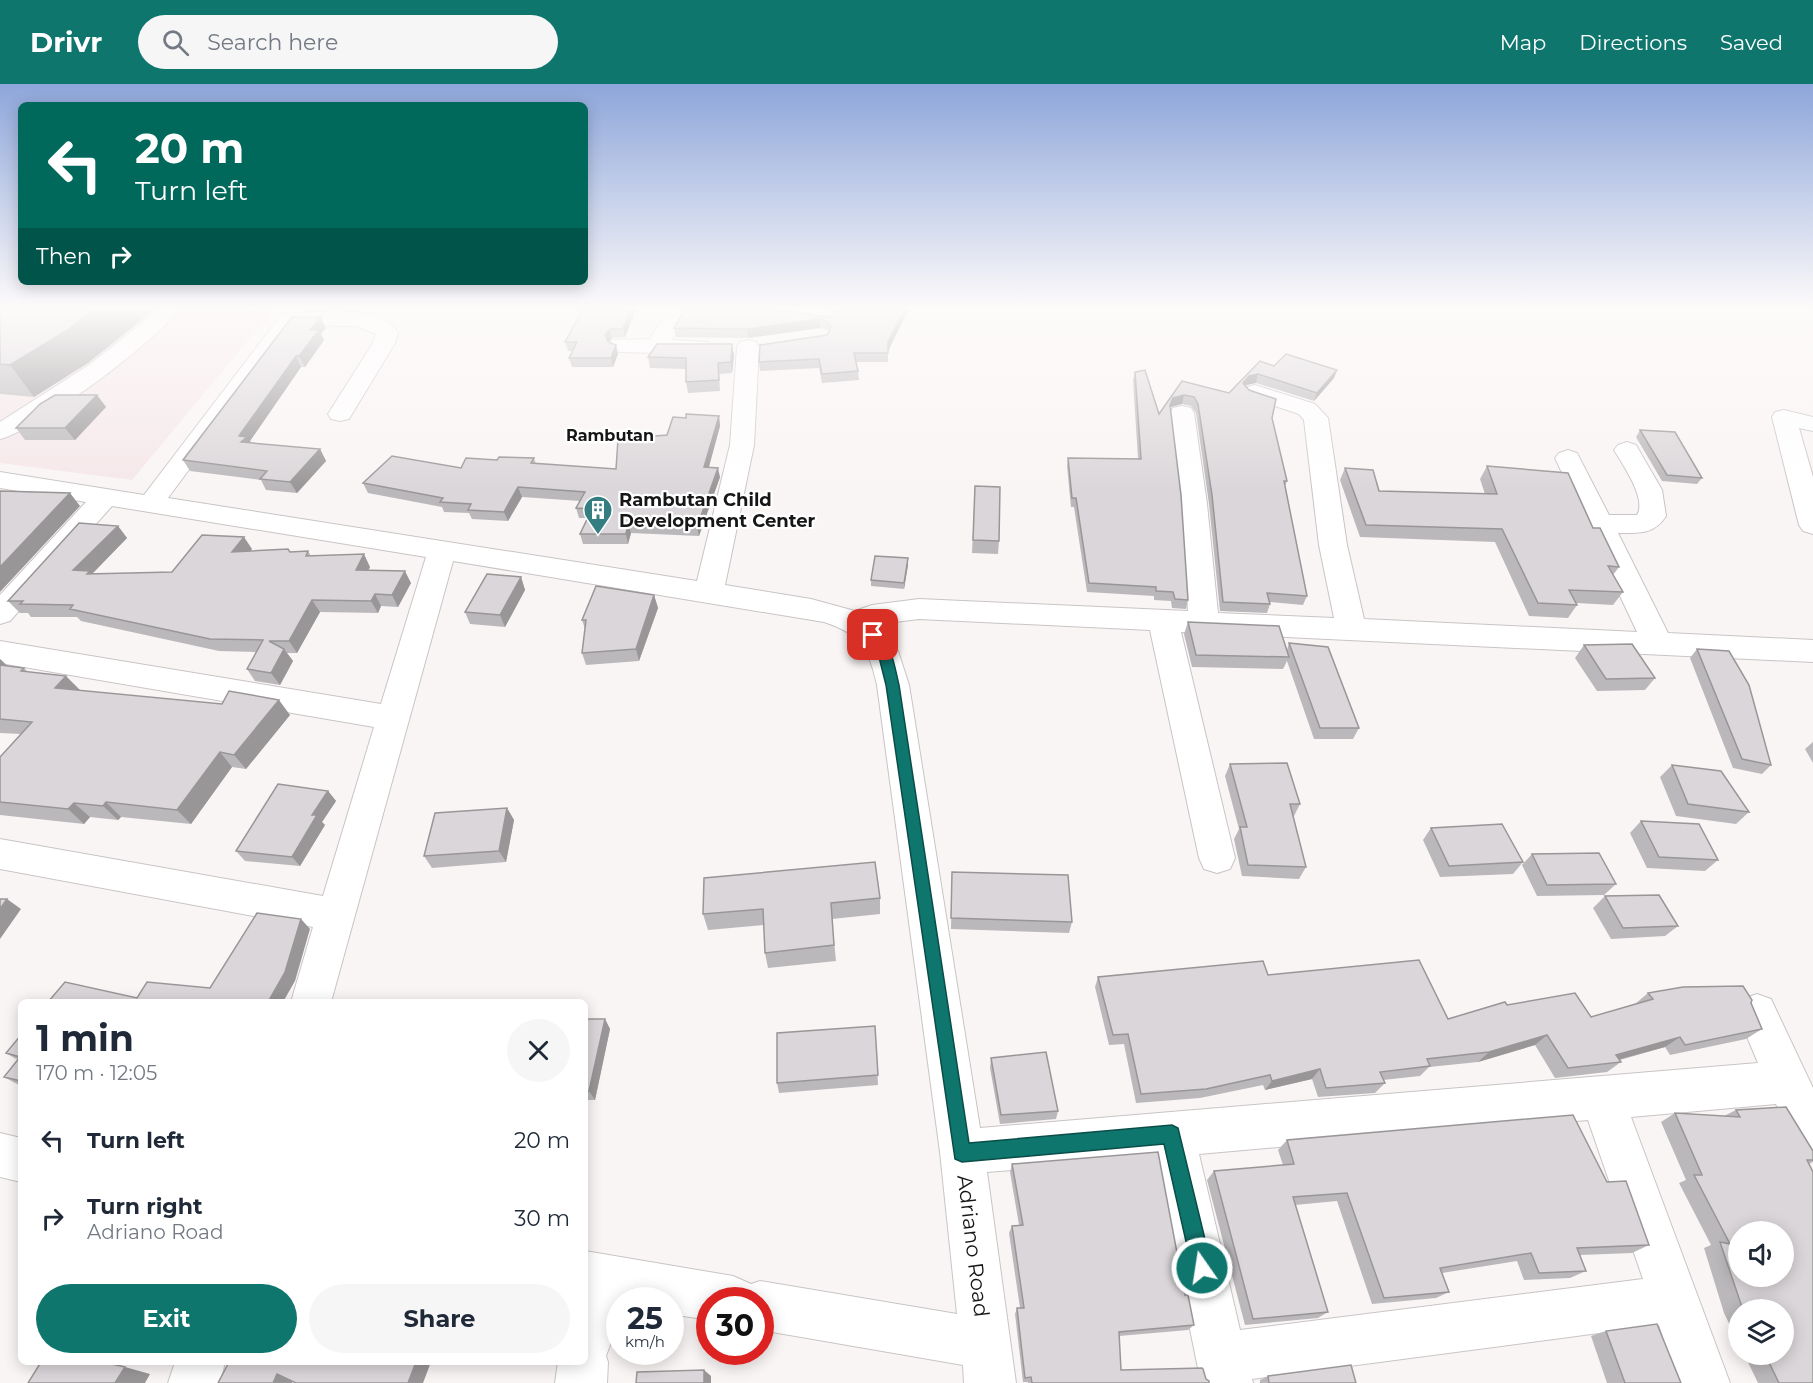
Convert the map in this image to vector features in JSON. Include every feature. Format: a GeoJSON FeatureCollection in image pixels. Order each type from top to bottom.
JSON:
{"type":"FeatureCollection","features":[{"type":"Feature","properties":{"kind":"street"},"geometry":{"type":"LineString","coordinates":[[0,432],[37,411],[97,370]]}},
{"type":"Feature","properties":{"kind":"street"},"geometry":{"type":"LineString","coordinates":[[151,503],[252,370]]}},
{"type":"Feature","properties":{"kind":"street"},"geometry":{"type":"LineString","coordinates":[[340,414],[368,370]]}},
{"type":"Feature","properties":{"kind":"street"},"geometry":{"type":"LineString","coordinates":[[710,592],[756,370]]}},
{"type":"Feature","properties":{"kind":"street"},"geometry":{"type":"LineString","coordinates":[[1255,392],[1307,409],[1316,418],[1333,545],[1351,629]]}},
{"type":"Feature","properties":{"kind":"street"},"geometry":{"type":"LineString","coordinates":[[1182,413],[1194,504],[1203,622]]}},
{"type":"Feature","properties":{"kind":"street"},"geometry":{"type":"LineString","coordinates":[[1813,424],[1785,417],[1813,525]]}},
{"type":"Feature","properties":{"kind":"street"},"geometry":{"type":"LineString","coordinates":[[1601,524],[1644,524],[1653,516],[1654,504],[1651,491],[1628,450]]}},
{"type":"Feature","properties":{"kind":"street"},"geometry":{"type":"LineString","coordinates":[[1568,458],[1658,644]]}},
{"type":"Feature","properties":{"kind":"street"},"geometry":{"type":"LineString","coordinates":[[0,480],[710,592],[811,609],[857,623],[872,615],[919,609],[1813,651]]}},
{"type":"Feature","properties":{"kind":"street"},"geometry":{"type":"LineString","coordinates":[[0,614],[106,496]]}},
{"type":"Feature","properties":{"kind":"street"},"geometry":{"type":"LineString","coordinates":[[312,999],[442,549]]}},
{"type":"Feature","properties":{"kind":"street"},"geometry":{"type":"LineString","coordinates":[[1162,620],[1217,858]]}},
{"type":"Feature","properties":{"kind":"street","name":"Adriano Road"},"geometry":{"type":"LineString","coordinates":[[857,623],[873,635],[883,648],[893,685],[962,1152],[988,1364]]}},
{"type":"Feature","properties":{"kind":"street"},"geometry":{"type":"LineString","coordinates":[[0,652],[393,718]]}},
{"type":"Feature","properties":{"kind":"street"},"geometry":{"type":"LineString","coordinates":[[0,855],[337,915]]}},
{"type":"Feature","properties":{"kind":"street"},"geometry":{"type":"LineString","coordinates":[[1757,1013],[1813,1137]]}},
{"type":"Feature","properties":{"kind":"street"},"geometry":{"type":"LineString","coordinates":[[962,1152],[1788,1082]]}},
{"type":"Feature","properties":{"kind":"street"},"geometry":{"type":"LineString","coordinates":[[1602,1097],[1704,1383]]}},
{"type":"Feature","properties":{"kind":"street"},"geometry":{"type":"LineString","coordinates":[[1172,1134],[1225,1370],[1674,1299]]}},
{"type":"Feature","properties":{"kind":"street"},"geometry":{"type":"LineString","coordinates":[[0,1155],[18,1159]]}},
{"type":"Feature","properties":{"kind":"street"},"geometry":{"type":"LineString","coordinates":[[588,1275],[696,1294]]}},
{"type":"Feature","properties":{"kind":"street"},"geometry":{"type":"LineString","coordinates":[[774,1309],[988,1364]]}},
{"type":"Feature","properties":{"kind":"street"},"geometry":{"type":"LineString","coordinates":[[194,1383],[199,1365]]}},
{"type":"Feature","properties":{"kind":"street"},"geometry":{"type":"LineString","coordinates":[[581,1383],[583,1365]]}},
{"type":"Feature","properties":{"kind":"shaded area"},"geometry":{"type":"Polygon","coordinates":[[[0,370],[224,370],[132,480],[0,463],[0,370]]]}},
{"type":"Feature","properties":{"kind":"building"},"geometry":{"type":"Polygon","coordinates":[[[252,370],[286,370],[239,436],[247,437],[241,442],[320,449],[290,482],[260,479],[267,471],[183,460],[252,370]]]}},
{"type":"Feature","properties":{"kind":"building"},"geometry":{"type":"Polygon","coordinates":[[[686,370],[718,370],[719,380],[686,382],[686,370]]]}},
{"type":"Feature","properties":{"kind":"building"},"geometry":{"type":"Polygon","coordinates":[[[821,370],[858,371],[822,374],[821,370]]]}},
{"type":"Feature","properties":{"kind":"building"},"geometry":{"type":"Polygon","coordinates":[[[1145,370],[1159,414],[1182,381],[1229,393],[1252,370],[1337,370],[1317,393],[1258,374],[1249,376],[1243,383],[1249,390],[1276,399],[1272,418],[1287,481],[1284,481],[1307,596],[1267,593],[1270,604],[1223,602],[1212,495],[1198,404],[1194,397],[1184,395],[1173,398],[1170,405],[1181,495],[1188,600],[1175,599],[1173,592],[1156,591],[1156,587],[1089,583],[1076,498],[1072,498],[1068,458],[1141,459],[1135,372],[1145,370]]]}},
{"type":"Feature","properties":{"kind":"building"},"geometry":{"type":"Polygon","coordinates":[[[55,395],[97,395],[65,428],[16,428],[40,404],[55,395]]]}},
{"type":"Feature","properties":{"kind":"building"},"geometry":{"type":"Polygon","coordinates":[[[686,414],[719,416],[704,467],[718,468],[697,527],[628,523],[626,534],[580,534],[592,509],[576,508],[585,492],[518,487],[504,512],[468,510],[471,504],[440,502],[443,498],[363,483],[392,456],[461,468],[466,458],[497,460],[499,457],[534,458],[531,463],[616,469],[618,439],[667,435],[673,417],[686,418],[686,414]]]}},
{"type":"Feature","properties":{"kind":"building"},"geometry":{"type":"Polygon","coordinates":[[[1640,430],[1675,432],[1702,478],[1667,475],[1640,430]]]}},
{"type":"Feature","properties":{"kind":"building"},"geometry":{"type":"Polygon","coordinates":[[[1487,466],[1568,473],[1593,528],[1600,528],[1619,567],[1608,566],[1623,592],[1569,590],[1577,605],[1538,603],[1502,529],[1366,525],[1345,468],[1373,470],[1379,491],[1497,494],[1487,466]]]}},
{"type":"Feature","properties":{"kind":"building"},"geometry":{"type":"Polygon","coordinates":[[[975,486],[1000,487],[999,541],[973,540],[975,486]]]}},
{"type":"Feature","properties":{"kind":"building"},"geometry":{"type":"Polygon","coordinates":[[[0,491],[70,493],[0,567],[0,491]]]}},
{"type":"Feature","properties":{"kind":"building"},"geometry":{"type":"Polygon","coordinates":[[[79,523],[118,526],[73,570],[90,571],[87,574],[172,572],[202,535],[244,537],[232,552],[288,549],[290,552],[308,551],[306,556],[364,554],[356,570],[405,571],[392,595],[375,594],[371,601],[312,600],[289,641],[269,641],[284,649],[271,673],[247,669],[263,640],[210,639],[70,609],[73,605],[20,604],[23,601],[8,601],[79,523]]]}},
{"type":"Feature","properties":{"kind":"building"},"geometry":{"type":"Polygon","coordinates":[[[875,556],[908,558],[904,583],[871,580],[875,556]]]}},
{"type":"Feature","properties":{"kind":"building"},"geometry":{"type":"Polygon","coordinates":[[[487,574],[521,577],[500,615],[465,612],[487,574]]]}},
{"type":"Feature","properties":{"kind":"building"},"geometry":{"type":"Polygon","coordinates":[[[596,586],[654,595],[636,649],[582,653],[586,620],[582,620],[596,586]]]}},
{"type":"Feature","properties":{"kind":"building"},"geometry":{"type":"Polygon","coordinates":[[[1188,622],[1279,626],[1289,657],[1196,655],[1188,622]]]}},
{"type":"Feature","properties":{"kind":"building"},"geometry":{"type":"Polygon","coordinates":[[[1289,643],[1328,647],[1359,728],[1320,728],[1289,643]]]}},
{"type":"Feature","properties":{"kind":"building"},"geometry":{"type":"Polygon","coordinates":[[[1632,644],[1655,678],[1606,679],[1584,645],[1632,644]]]}},
{"type":"Feature","properties":{"kind":"building"},"geometry":{"type":"Polygon","coordinates":[[[1697,649],[1729,651],[1749,685],[1771,765],[1742,759],[1697,649]]]}},
{"type":"Feature","properties":{"kind":"building"},"geometry":{"type":"Polygon","coordinates":[[[0,665],[24,668],[21,671],[66,676],[55,688],[222,704],[229,691],[279,700],[234,755],[220,752],[177,810],[106,802],[103,806],[74,803],[68,809],[0,802],[0,757],[32,722],[0,719],[0,665]]]}},
{"type":"Feature","properties":{"kind":"building"},"geometry":{"type":"Polygon","coordinates":[[[1287,763],[1300,804],[1290,804],[1306,867],[1248,865],[1240,827],[1247,827],[1230,764],[1287,763]]]}},
{"type":"Feature","properties":{"kind":"building"},"geometry":{"type":"Polygon","coordinates":[[[1672,765],[1721,771],[1749,812],[1688,804],[1672,765]]]}},
{"type":"Feature","properties":{"kind":"building"},"geometry":{"type":"Polygon","coordinates":[[[278,784],[328,791],[312,815],[317,815],[292,857],[236,851],[278,784]]]}},
{"type":"Feature","properties":{"kind":"building"},"geometry":{"type":"Polygon","coordinates":[[[507,808],[499,851],[424,856],[435,813],[507,808]]]}},
{"type":"Feature","properties":{"kind":"building"},"geometry":{"type":"Polygon","coordinates":[[[1641,821],[1699,824],[1718,860],[1659,857],[1641,821]]]}},
{"type":"Feature","properties":{"kind":"building"},"geometry":{"type":"Polygon","coordinates":[[[1502,824],[1523,862],[1449,866],[1431,828],[1502,824]]]}},
{"type":"Feature","properties":{"kind":"building"},"geometry":{"type":"Polygon","coordinates":[[[1599,853],[1616,884],[1547,885],[1532,854],[1599,853]]]}},
{"type":"Feature","properties":{"kind":"building"},"geometry":{"type":"Polygon","coordinates":[[[875,862],[880,898],[831,903],[834,945],[765,953],[763,909],[703,914],[704,878],[875,862]]]}},
{"type":"Feature","properties":{"kind":"building"},"geometry":{"type":"Polygon","coordinates":[[[952,872],[1068,875],[1072,922],[951,918],[952,872]]]}},
{"type":"Feature","properties":{"kind":"building"},"geometry":{"type":"Polygon","coordinates":[[[1659,895],[1678,926],[1623,928],[1605,896],[1659,895]]]}},
{"type":"Feature","properties":{"kind":"building"},"geometry":{"type":"Polygon","coordinates":[[[0,899],[7,899],[0,909],[0,899]]]}},
{"type":"Feature","properties":{"kind":"building"},"geometry":{"type":"Polygon","coordinates":[[[257,913],[301,919],[285,972],[270,999],[51,999],[65,982],[137,998],[147,982],[210,988],[257,913]]]}},
{"type":"Feature","properties":{"kind":"building"},"geometry":{"type":"Polygon","coordinates":[[[1419,960],[1448,1019],[1505,1002],[1507,1005],[1575,993],[1591,1017],[1653,999],[1648,993],[1683,987],[1743,986],[1752,1000],[1751,1003],[1762,1029],[1685,1045],[1680,1037],[1616,1055],[1621,1062],[1568,1068],[1547,1035],[1489,1052],[1427,1059],[1430,1066],[1380,1072],[1385,1083],[1326,1088],[1320,1069],[1272,1081],[1270,1075],[1206,1089],[1141,1094],[1128,1034],[1113,1035],[1098,977],[1263,961],[1268,975],[1419,960]]]}},
{"type":"Feature","properties":{"kind":"building"},"geometry":{"type":"Polygon","coordinates":[[[588,1019],[605,1019],[589,1091],[588,1019]]]}},
{"type":"Feature","properties":{"kind":"building"},"geometry":{"type":"Polygon","coordinates":[[[875,1026],[878,1075],[777,1083],[777,1033],[875,1026]]]}},
{"type":"Feature","properties":{"kind":"building"},"geometry":{"type":"Polygon","coordinates":[[[18,1039],[18,1056],[6,1053],[18,1039]]]}},
{"type":"Feature","properties":{"kind":"building"},"geometry":{"type":"Polygon","coordinates":[[[1046,1052],[1058,1111],[1001,1115],[991,1058],[1046,1052]]]}},
{"type":"Feature","properties":{"kind":"building"},"geometry":{"type":"Polygon","coordinates":[[[18,1060],[18,1080],[4,1077],[18,1060]]]}},
{"type":"Feature","properties":{"kind":"building"},"geometry":{"type":"Polygon","coordinates":[[[1786,1107],[1813,1151],[1813,1160],[1807,1160],[1813,1172],[1813,1383],[1779,1383],[1770,1365],[1794,1365],[1794,1299],[1739,1299],[1735,1287],[1794,1287],[1794,1221],[1728,1221],[1728,1240],[1694,1175],[1702,1175],[1675,1113],[1740,1117],[1736,1110],[1786,1107]]]}},
{"type":"Feature","properties":{"kind":"building"},"geometry":{"type":"Polygon","coordinates":[[[1573,1115],[1607,1182],[1626,1181],[1649,1245],[1577,1248],[1586,1271],[1539,1273],[1531,1253],[1440,1268],[1449,1292],[1384,1298],[1347,1193],[1293,1197],[1328,1312],[1253,1319],[1214,1171],[1294,1164],[1287,1140],[1573,1115]]]}},
{"type":"Feature","properties":{"kind":"building"},"geometry":{"type":"Polygon","coordinates":[[[1158,1152],[1185,1295],[1188,1295],[1194,1325],[1119,1332],[1121,1370],[1202,1368],[1209,1383],[1032,1383],[1031,1377],[1025,1378],[1017,1308],[1024,1308],[1012,1226],[1023,1225],[1012,1164],[1158,1152]]]}},
{"type":"Feature","properties":{"kind":"building"},"geometry":{"type":"Polygon","coordinates":[[[1720,1242],[1728,1244],[1728,1266],[1720,1242]]]}},
{"type":"Feature","properties":{"kind":"building"},"geometry":{"type":"Polygon","coordinates":[[[1657,1324],[1681,1383],[1625,1383],[1606,1331],[1657,1324]]]}},
{"type":"Feature","properties":{"kind":"building"},"geometry":{"type":"Polygon","coordinates":[[[39,1365],[125,1367],[115,1383],[28,1383],[39,1365]]]}},
{"type":"Feature","properties":{"kind":"building"},"geometry":{"type":"Polygon","coordinates":[[[227,1365],[415,1365],[408,1383],[296,1383],[277,1374],[273,1383],[218,1383],[227,1365]]]}},
{"type":"Feature","properties":{"kind":"building"},"geometry":{"type":"Polygon","coordinates":[[[1351,1365],[1356,1383],[1269,1383],[1268,1376],[1351,1365]]]}},
{"type":"Feature","properties":{"kind":"building"},"geometry":{"type":"Polygon","coordinates":[[[704,1370],[704,1383],[636,1383],[637,1372],[704,1370]]]}},
{"type":"Feature","properties":{"kind":"place","name":"Rambutan Child Development Center"},"geometry":{"type":"Point","coordinates":[598,536]}},
{"type":"Feature","properties":{"kind":"district","name":"Rambutan"},"geometry":{"type":"Point","coordinates":[610,435]}},
{"type":"Feature","properties":{"kind":"route"},"geometry":{"type":"LineString","coordinates":[[873,635],[883,648],[893,685],[962,1152],[1172,1134],[1202,1268]]}}]}
